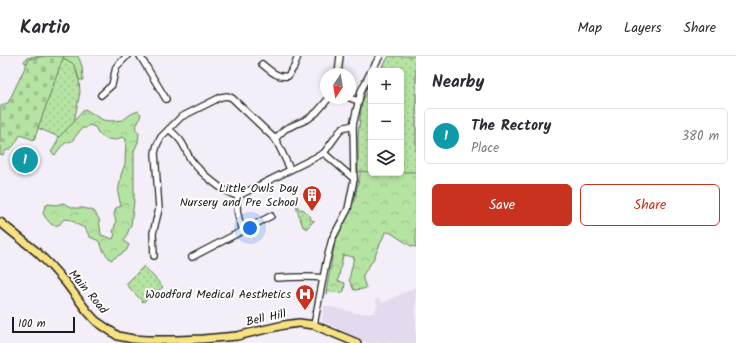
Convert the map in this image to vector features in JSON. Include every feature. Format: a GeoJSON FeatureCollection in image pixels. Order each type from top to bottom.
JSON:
{"type":"FeatureCollection","features":[{"type":"Feature","properties":{"kind":"main road","name":"Main Road"},"geometry":{"type":"LineString","coordinates":[[0,222],[37,252],[50,265],[96,321],[118,336],[133,339],[177,342]]}},
{"type":"Feature","properties":{"kind":"main road","name":"Bell Hill"},"geometry":{"type":"LineString","coordinates":[[177,342],[237,336],[299,323],[314,325],[357,343]]}},
{"type":"Feature","properties":{"kind":"street"},"geometry":{"type":"LineString","coordinates":[[101,95],[112,85],[116,67],[127,56]]}},
{"type":"Feature","properties":{"kind":"street"},"geometry":{"type":"LineString","coordinates":[[140,56],[166,99]]}},
{"type":"Feature","properties":{"kind":"street"},"geometry":{"type":"LineString","coordinates":[[262,64],[277,75],[282,77],[288,76],[294,67],[298,56]]}},
{"type":"Feature","properties":{"kind":"street"},"geometry":{"type":"LineString","coordinates":[[339,68],[340,56]]}},
{"type":"Feature","properties":{"kind":"street"},"geometry":{"type":"LineString","coordinates":[[373,68],[380,56]]}},
{"type":"Feature","properties":{"kind":"street"},"geometry":{"type":"LineString","coordinates":[[314,325],[332,238],[348,209],[354,180],[353,125],[361,91],[368,77]]}},
{"type":"Feature","properties":{"kind":"street"},"geometry":{"type":"LineString","coordinates":[[154,256],[153,233],[159,209],[155,153],[161,138],[181,117],[221,97],[227,96],[232,98],[275,139],[290,169]]}},
{"type":"Feature","properties":{"kind":"street"},"geometry":{"type":"LineString","coordinates":[[275,139],[285,129],[308,119],[324,104]]}},
{"type":"Feature","properties":{"kind":"street"},"geometry":{"type":"LineString","coordinates":[[169,129],[181,141],[198,169],[221,188],[232,195],[238,196],[324,153],[342,128],[353,125]]}},
{"type":"Feature","properties":{"kind":"street"},"geometry":{"type":"LineString","coordinates":[[324,153],[354,180]]}},
{"type":"Feature","properties":{"kind":"street"},"geometry":{"type":"LineString","coordinates":[[238,196],[238,218],[244,230]]}},
{"type":"Feature","properties":{"kind":"street"},"geometry":{"type":"LineString","coordinates":[[192,257],[271,216]]}},
{"type":"Feature","properties":{"kind":"street"},"geometry":{"type":"LineString","coordinates":[[277,278],[323,278]]}},
{"type":"Feature","properties":{"kind":"shaded area"},"geometry":{"type":"Polygon","coordinates":[[[416,287],[416,343],[368,343],[322,321],[324,306],[356,313],[375,313],[378,306],[375,300],[379,298],[382,303],[416,287]]]}},
{"type":"Feature","properties":{"kind":"green space"},"geometry":{"type":"Polygon","coordinates":[[[35,56],[78,56],[82,66],[83,80],[79,80],[77,72],[66,59],[58,57],[25,63],[24,61],[27,58],[35,56]]]}},
{"type":"Feature","properties":{"kind":"green space"},"geometry":{"type":"Polygon","coordinates":[[[45,56],[64,56],[34,140],[20,135],[12,147],[5,151],[3,155],[0,154],[0,107],[8,103],[29,59],[45,56]]]}},
{"type":"Feature","properties":{"kind":"green space"},"geometry":{"type":"Polygon","coordinates":[[[389,56],[416,56],[416,172],[404,172],[404,68],[382,68],[389,56]]]}},
{"type":"Feature","properties":{"kind":"green space"},"geometry":{"type":"Polygon","coordinates":[[[63,58],[74,65],[79,80],[80,92],[74,122],[59,137],[38,128],[63,58]]]}},
{"type":"Feature","properties":{"kind":"green space"},"geometry":{"type":"Polygon","coordinates":[[[384,63],[416,69],[416,247],[411,246],[391,233],[385,233],[373,260],[363,275],[366,288],[354,290],[349,280],[354,257],[343,255],[338,281],[345,283],[344,291],[340,293],[328,291],[327,294],[326,292],[335,242],[354,201],[360,175],[359,127],[363,103],[368,93],[368,176],[404,176],[404,68],[382,68],[384,63]]]}},
{"type":"Feature","properties":{"kind":"green space"},"geometry":{"type":"Polygon","coordinates":[[[368,91],[368,172],[358,171],[358,136],[362,101],[368,91]]]}},
{"type":"Feature","properties":{"kind":"green space"},"geometry":{"type":"Polygon","coordinates":[[[85,109],[103,120],[110,121],[123,120],[138,111],[141,114],[135,128],[139,133],[138,142],[134,151],[134,201],[131,225],[124,241],[129,245],[126,251],[111,260],[104,252],[99,241],[90,237],[85,228],[72,220],[64,219],[59,225],[52,225],[43,213],[45,206],[48,204],[56,205],[63,203],[74,208],[83,208],[94,211],[99,219],[101,235],[113,239],[115,234],[113,232],[116,222],[114,214],[116,208],[121,206],[118,193],[121,175],[125,164],[126,139],[122,137],[116,140],[107,139],[99,134],[95,127],[89,125],[86,128],[82,128],[72,141],[64,144],[55,155],[51,152],[59,137],[85,109]]]}},
{"type":"Feature","properties":{"kind":"green space"},"geometry":{"type":"Polygon","coordinates":[[[297,206],[301,210],[303,209],[311,217],[310,219],[313,221],[314,220],[306,229],[303,227],[296,207],[297,206]]]}},
{"type":"Feature","properties":{"kind":"green space"},"geometry":{"type":"Polygon","coordinates":[[[144,266],[163,287],[143,302],[126,284],[144,266]]]}},
{"type":"Feature","properties":{"kind":"place","name":"The Rectory"},"geometry":{"type":"Point","coordinates":[25,160]}},
{"type":"Feature","properties":{"kind":"place","name":"Little Owls Day Nursery and Pre School"},"geometry":{"type":"Point","coordinates":[312,212]}},
{"type":"Feature","properties":{"kind":"place","name":"Woodford Medical Aesthetics"},"geometry":{"type":"Point","coordinates":[305,311]}}]}
